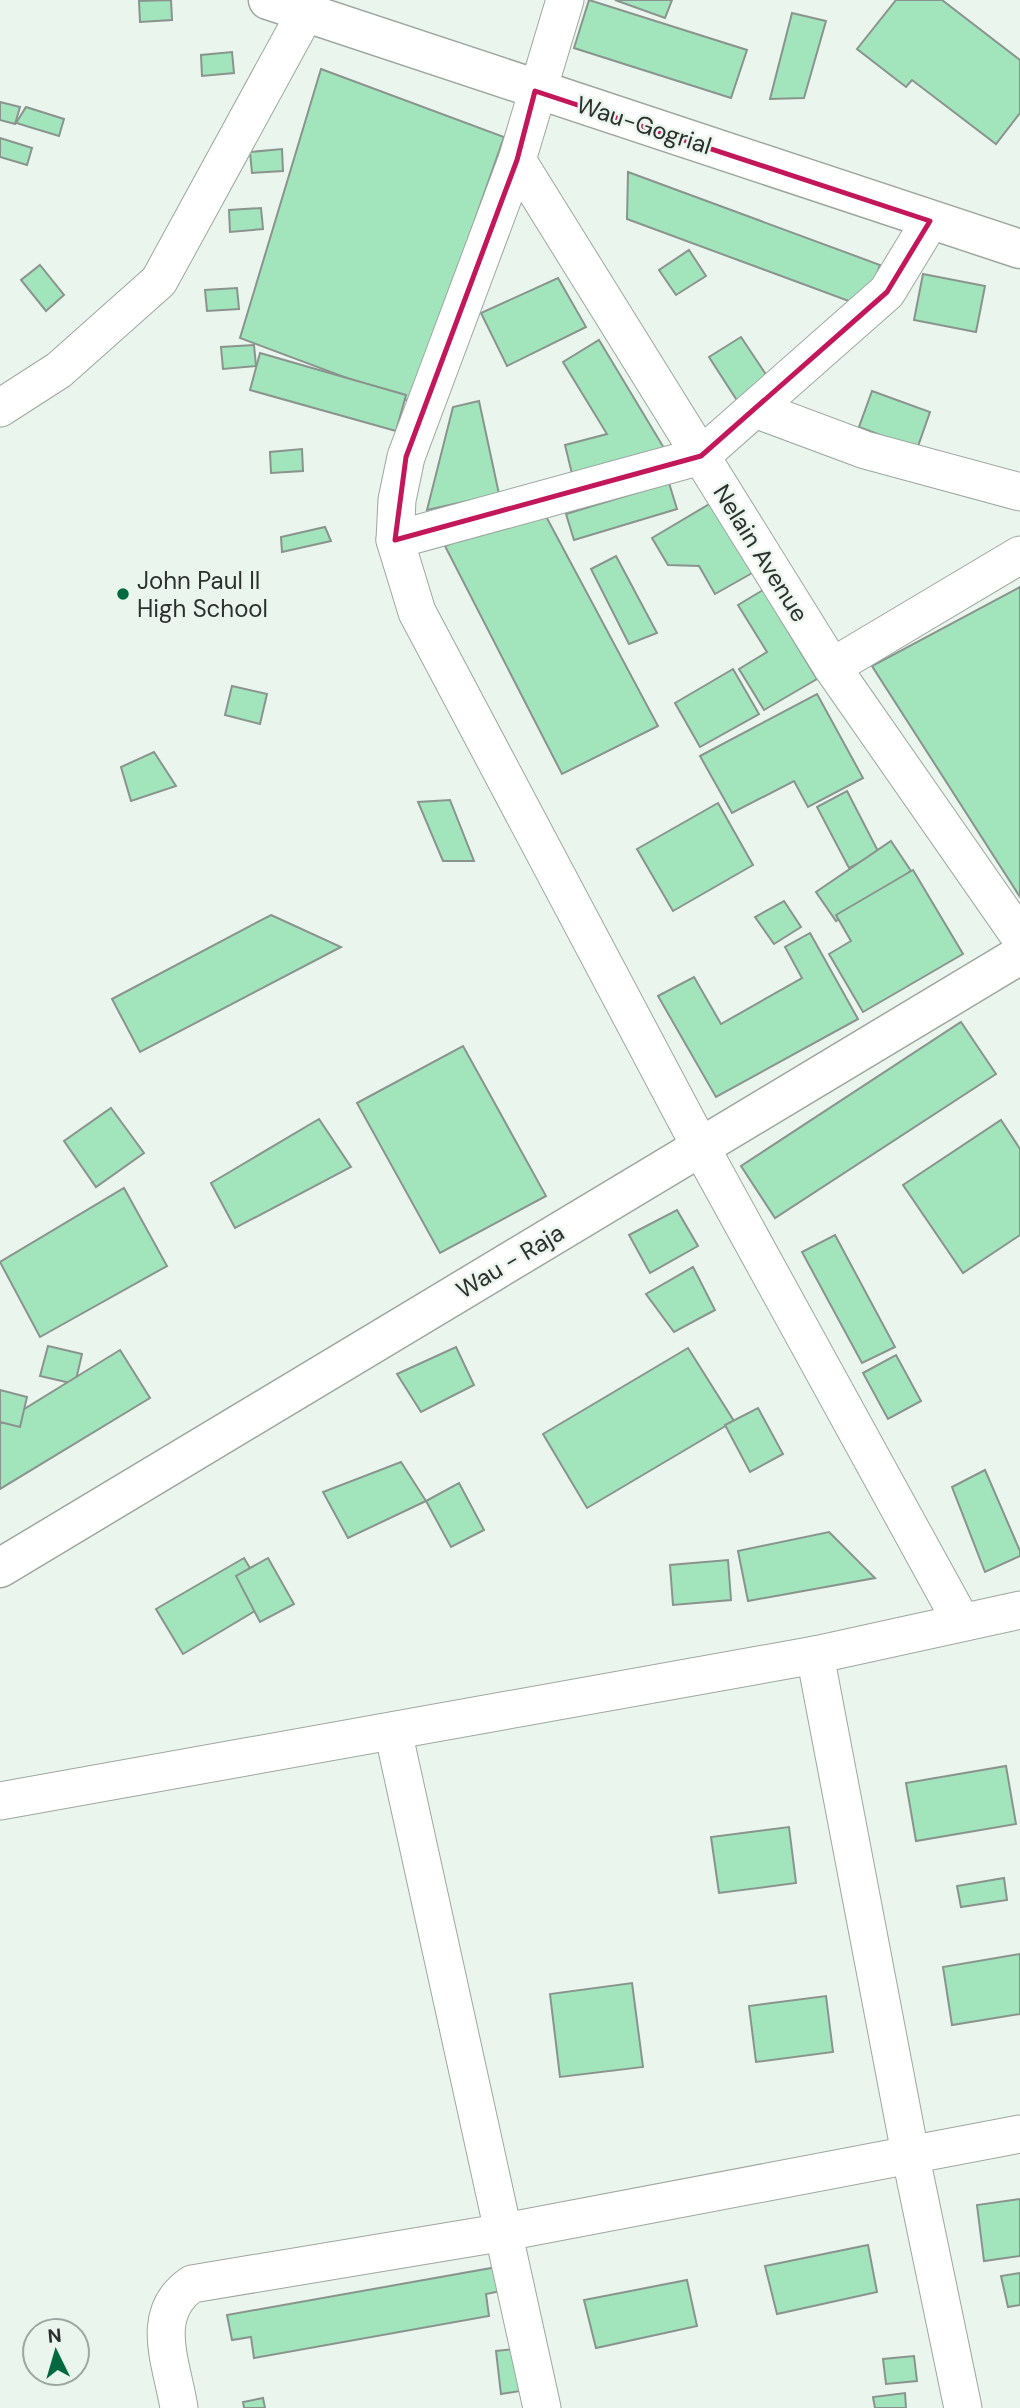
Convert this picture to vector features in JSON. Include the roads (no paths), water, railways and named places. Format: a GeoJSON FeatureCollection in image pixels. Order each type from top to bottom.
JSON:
{"type":"FeatureCollection","features":[{"type":"Feature","properties":{"kind":"main road","name":"Wau-Gogrial"},"geometry":{"type":"LineString","coordinates":[[268,0],[535,91],[1020,248]]}},
{"type":"Feature","properties":{"kind":"main road","name":"Wau - Raja"},"geometry":{"type":"LineString","coordinates":[[0,1568],[1020,955]]}},
{"type":"Feature","properties":{"kind":"street"},"geometry":{"type":"LineString","coordinates":[[565,0],[535,91],[517,160],[406,457],[397,500],[395,540],[417,612],[700,1146],[961,1621]]}},
{"type":"Feature","properties":{"kind":"street"},"geometry":{"type":"LineString","coordinates":[[0,408],[59,370],[159,281],[306,12]]}},
{"type":"Feature","properties":{"kind":"street","name":"Nelain Avenue"},"geometry":{"type":"LineString","coordinates":[[517,160],[832,667],[1020,937]]}},
{"type":"Feature","properties":{"kind":"street"},"geometry":{"type":"LineString","coordinates":[[395,540],[701,456],[887,292],[930,221]]}},
{"type":"Feature","properties":{"kind":"street"},"geometry":{"type":"LineString","coordinates":[[755,409],[865,450],[1020,492]]}},
{"type":"Feature","properties":{"kind":"street"},"geometry":{"type":"LineString","coordinates":[[832,667],[1020,555]]}},
{"type":"Feature","properties":{"kind":"street"},"geometry":{"type":"LineString","coordinates":[[0,1801],[815,1655],[1020,1610]]}},
{"type":"Feature","properties":{"kind":"street"},"geometry":{"type":"LineString","coordinates":[[815,1655],[910,2153],[963,2408]]}},
{"type":"Feature","properties":{"kind":"street"},"geometry":{"type":"LineString","coordinates":[[393,1731],[542,2408]]}},
{"type":"Feature","properties":{"kind":"street"},"geometry":{"type":"LineString","coordinates":[[179,2408],[165,2327],[168,2309],[176,2295],[192,2284],[505,2232],[1020,2134]]}},
{"type":"Feature","properties":{"kind":"place","name":"John Paul II High School"},"geometry":{"type":"Point","coordinates":[123,594]}}]}
